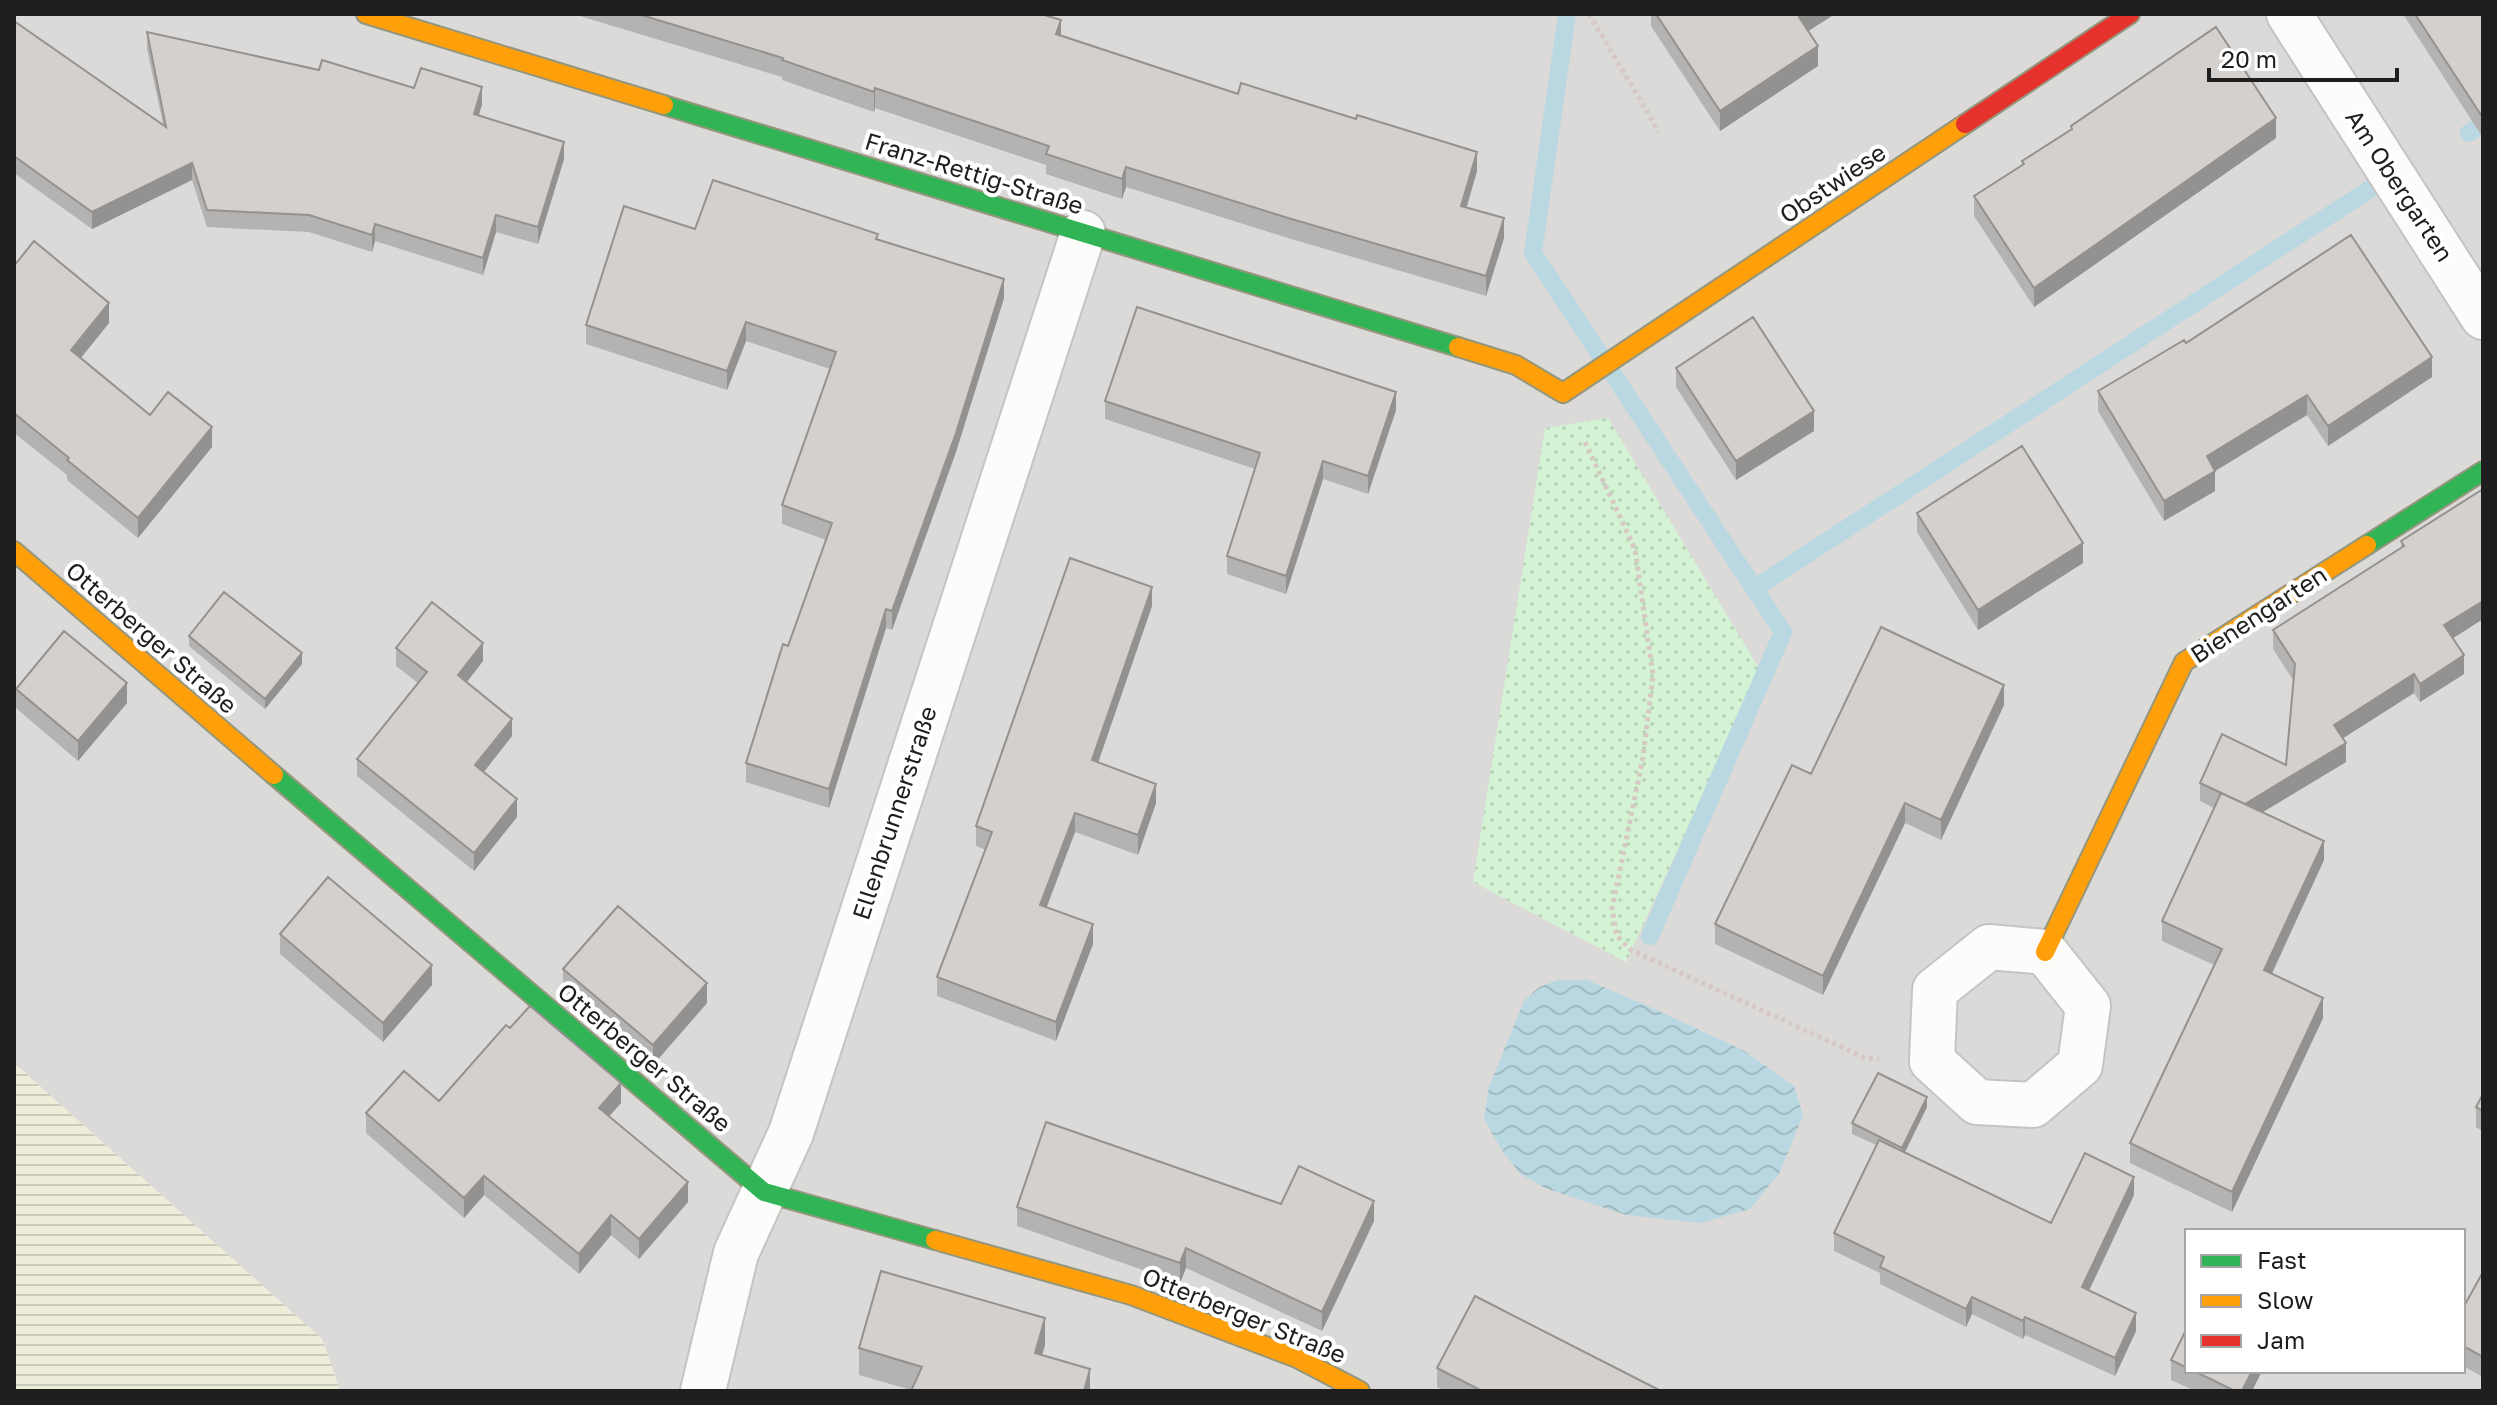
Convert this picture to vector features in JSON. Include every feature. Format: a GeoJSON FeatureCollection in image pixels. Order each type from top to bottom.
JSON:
{"type":"FeatureCollection","features":[{"type":"Feature","properties":{"kind":"street","name":"Franz-Rettig-Straße"},"geometry":{"type":"LineString","coordinates":[[366,14],[1516,365],[1563,393]]}},
{"type":"Feature","properties":{"kind":"street","name":"Obstwiese"},"geometry":{"type":"LineString","coordinates":[[1563,393],[2130,14]]}},
{"type":"Feature","properties":{"kind":"street","name":"Am Obergarten"},"geometry":{"type":"LineString","coordinates":[[2289,14],[2483,317]]}},
{"type":"Feature","properties":{"kind":"street","name":"Ellenbrunnerstraße"},"geometry":{"type":"LineString","coordinates":[[703,1391],[736,1253],[791,1133],[1083,233]]}},
{"type":"Feature","properties":{"kind":"street","name":"Bienengarten"},"geometry":{"type":"LineString","coordinates":[[2045,952],[2184,662],[2483,471]]}},
{"type":"Feature","properties":{"kind":"street","name":"Otterberger Straße"},"geometry":{"type":"LineString","coordinates":[[14,551],[764,1192],[1131,1295],[1297,1358],[1360,1391]]}},
{"type":"Feature","properties":{"kind":"street"},"geometry":{"type":"LineString","coordinates":[[1989,947],[2045,952],[2088,1006],[2080,1065],[2033,1105],[1977,1102],[1932,1061],[1935,990],[1989,947]]}},
{"type":"Feature","properties":{"kind":"path"},"geometry":{"type":"LineString","coordinates":[[1589,14],[1659,132]]}},
{"type":"Feature","properties":{"kind":"path"},"geometry":{"type":"LineString","coordinates":[[1563,393],[1635,549],[1653,675],[1643,757],[1612,909],[1617,936],[1631,950],[1865,1058],[1932,1061]]}},
{"type":"Feature","properties":{"kind":"shaded area"},"geometry":{"type":"Polygon","coordinates":[[[14,14],[2483,14],[2483,1391],[340,1391],[322,1339],[14,1063],[14,14]]]}},
{"type":"Feature","properties":{"kind":"shaded area"},"geometry":{"type":"Polygon","coordinates":[[[1656,103],[1755,248],[1658,314],[1560,170],[1656,103]]]}},
{"type":"Feature","properties":{"kind":"green space"},"geometry":{"type":"Polygon","coordinates":[[[1608,418],[1760,670],[1626,962],[1473,882],[1545,428],[1608,418]]]}},
{"type":"Feature","properties":{"kind":"green space"},"geometry":{"type":"Polygon","coordinates":[[[14,1063],[322,1339],[340,1391],[14,1391],[14,1063]]]}},
{"type":"Feature","properties":{"kind":"water"},"geometry":{"type":"Polygon","coordinates":[[[1558,980],[1587,980],[1650,1007],[1743,1050],[1794,1086],[1803,1115],[1780,1172],[1750,1209],[1701,1223],[1626,1215],[1545,1188],[1520,1174],[1484,1119],[1489,1087],[1524,1001],[1539,987],[1558,980]]]}},
{"type":"Feature","properties":{"kind":"building"},"geometry":{"type":"Polygon","coordinates":[[[638,14],[1041,14],[1061,20],[1056,34],[1238,94],[1241,83],[1477,152],[1461,206],[1504,218],[1486,276],[1126,167],[1122,179],[1046,154],[1049,146],[875,88],[874,92],[783,58],[638,14]]]}},
{"type":"Feature","properties":{"kind":"building"},"geometry":{"type":"Polygon","coordinates":[[[1656,14],[1804,14],[1799,17],[1818,46],[1720,111],[1656,14]]]}},
{"type":"Feature","properties":{"kind":"building"},"geometry":{"type":"Polygon","coordinates":[[[2415,14],[2483,14],[2483,118],[2415,14]]]}},
{"type":"Feature","properties":{"kind":"building"},"geometry":{"type":"Polygon","coordinates":[[[14,21],[166,127],[147,32],[319,70],[322,60],[414,88],[421,68],[482,87],[474,114],[564,142],[538,227],[496,215],[483,258],[375,224],[372,235],[309,215],[207,210],[192,163],[92,212],[14,156],[14,21]]]}},
{"type":"Feature","properties":{"kind":"building"},"geometry":{"type":"Polygon","coordinates":[[[2216,27],[2276,118],[2034,288],[1974,196],[2216,27]]]}},
{"type":"Feature","properties":{"kind":"building"},"geometry":{"type":"Polygon","coordinates":[[[713,180],[878,234],[876,239],[1004,279],[956,433],[892,611],[886,609],[829,789],[746,763],[783,644],[788,646],[832,523],[782,505],[836,352],[746,322],[727,371],[586,325],[624,206],[695,229],[713,180]]]}},
{"type":"Feature","properties":{"kind":"building"},"geometry":{"type":"Polygon","coordinates":[[[2351,235],[2432,357],[2328,426],[2307,395],[2207,456],[2215,471],[2164,501],[2098,391],[2184,340],[2186,343],[2351,235]]]}},
{"type":"Feature","properties":{"kind":"building"},"geometry":{"type":"Polygon","coordinates":[[[34,241],[109,303],[71,350],[150,415],[168,392],[212,427],[138,518],[14,413],[14,266],[34,241]]]}},
{"type":"Feature","properties":{"kind":"building"},"geometry":{"type":"Polygon","coordinates":[[[1137,307],[1396,392],[1368,476],[1323,461],[1286,576],[1227,556],[1260,453],[1105,401],[1137,307]]]}},
{"type":"Feature","properties":{"kind":"building"},"geometry":{"type":"Polygon","coordinates":[[[1753,317],[1814,411],[1736,461],[1676,368],[1753,317]]]}},
{"type":"Feature","properties":{"kind":"building"},"geometry":{"type":"Polygon","coordinates":[[[2022,446],[2083,543],[1978,610],[1917,513],[2022,446]]]}},
{"type":"Feature","properties":{"kind":"building"},"geometry":{"type":"Polygon","coordinates":[[[2483,489],[2483,601],[2444,625],[2464,655],[2420,684],[2414,674],[2334,725],[2346,743],[2245,804],[2200,783],[2222,734],[2286,765],[2295,664],[2273,630],[2404,546],[2401,541],[2483,489]]]}},
{"type":"Feature","properties":{"kind":"building"},"geometry":{"type":"Polygon","coordinates":[[[1070,558],[1152,587],[1092,760],[1156,784],[1138,835],[1075,813],[1040,905],[1093,924],[1056,1022],[937,977],[992,832],[976,826],[1070,558]]]}},
{"type":"Feature","properties":{"kind":"building"},"geometry":{"type":"Polygon","coordinates":[[[224,592],[302,653],[265,699],[189,636],[224,592]]]}},
{"type":"Feature","properties":{"kind":"building"},"geometry":{"type":"Polygon","coordinates":[[[432,602],[483,643],[458,675],[512,719],[475,765],[517,799],[474,853],[357,759],[427,672],[396,648],[432,602]]]}},
{"type":"Feature","properties":{"kind":"building"},"geometry":{"type":"Polygon","coordinates":[[[1881,627],[2004,685],[1941,820],[1905,803],[1823,976],[1715,924],[1792,765],[1811,774],[1881,627]]]}},
{"type":"Feature","properties":{"kind":"building"},"geometry":{"type":"Polygon","coordinates":[[[64,631],[127,683],[78,741],[16,689],[64,631]]]}},
{"type":"Feature","properties":{"kind":"building"},"geometry":{"type":"Polygon","coordinates":[[[2221,793],[2324,841],[2264,970],[2323,998],[2232,1192],[2130,1143],[2222,949],[2162,921],[2221,793]]]}},
{"type":"Feature","properties":{"kind":"building"},"geometry":{"type":"Polygon","coordinates":[[[328,877],[432,965],[383,1023],[280,934],[328,877]]]}},
{"type":"Feature","properties":{"kind":"building"},"geometry":{"type":"Polygon","coordinates":[[[618,906],[707,983],[653,1045],[563,969],[618,906]]]}},
{"type":"Feature","properties":{"kind":"building"},"geometry":{"type":"Polygon","coordinates":[[[530,1006],[621,1083],[599,1108],[688,1182],[639,1239],[611,1215],[579,1254],[484,1176],[464,1198],[366,1113],[404,1071],[439,1101],[506,1025],[510,1028],[530,1006]]]}},
{"type":"Feature","properties":{"kind":"building"},"geometry":{"type":"Polygon","coordinates":[[[1878,1073],[1927,1097],[1902,1148],[1852,1123],[1878,1073]]]}},
{"type":"Feature","properties":{"kind":"building"},"geometry":{"type":"Polygon","coordinates":[[[2483,1094],[2483,1111],[2476,1107],[2483,1094]]]}},
{"type":"Feature","properties":{"kind":"building"},"geometry":{"type":"Polygon","coordinates":[[[1046,1122],[1281,1204],[1299,1166],[1374,1201],[1322,1312],[1186,1248],[1180,1263],[1017,1207],[1046,1122]]]}},
{"type":"Feature","properties":{"kind":"building"},"geometry":{"type":"Polygon","coordinates":[[[1879,1140],[2051,1223],[2085,1153],[2134,1177],[2082,1287],[2136,1313],[2115,1358],[1972,1297],[1966,1309],[1880,1267],[1884,1257],[1834,1233],[1879,1140]]]}},
{"type":"Feature","properties":{"kind":"building"},"geometry":{"type":"Polygon","coordinates":[[[881,1271],[1045,1318],[1035,1353],[1090,1369],[1084,1391],[911,1391],[922,1367],[859,1348],[881,1271]]]}},
{"type":"Feature","properties":{"kind":"building"},"geometry":{"type":"Polygon","coordinates":[[[2483,1272],[2483,1357],[2465,1347],[2465,1304],[2483,1272]]]}},
{"type":"Feature","properties":{"kind":"building"},"geometry":{"type":"Polygon","coordinates":[[[1475,1296],[1661,1391],[1482,1391],[1437,1368],[1475,1296]]]}},
{"type":"Feature","properties":{"kind":"building"},"geometry":{"type":"Polygon","coordinates":[[[2185,1332],[2185,1367],[2171,1360],[2185,1332]]]}},
{"type":"Feature","properties":{"kind":"building"},"geometry":{"type":"Polygon","coordinates":[[[2198,1373],[2251,1373],[2242,1391],[2235,1391],[2198,1373]]]}},
{"type":"Feature","properties":{"kind":"waterway"},"geometry":{"type":"LineString","coordinates":[[1567,14],[1533,253],[1783,632],[1650,936]]}},
{"type":"Feature","properties":{"kind":"waterway"},"geometry":{"type":"LineString","coordinates":[[2469,133],[2483,124]]}},
{"type":"Feature","properties":{"kind":"waterway"},"geometry":{"type":"LineString","coordinates":[[1755,588],[2370,189]]}},
{"type":"Feature","properties":{"kind":"traffic: fast"},"geometry":{"type":"LineString","coordinates":[[664,105],[1458,347]]}},
{"type":"Feature","properties":{"kind":"traffic: fast"},"geometry":{"type":"LineString","coordinates":[[2367,545],[2483,471]]}},
{"type":"Feature","properties":{"kind":"traffic: fast"},"geometry":{"type":"LineString","coordinates":[[274,775],[764,1192],[935,1240]]}},
{"type":"Feature","properties":{"kind":"traffic: slow"},"geometry":{"type":"LineString","coordinates":[[366,14],[664,105]]}},
{"type":"Feature","properties":{"kind":"traffic: slow"},"geometry":{"type":"LineString","coordinates":[[1458,347],[1516,365],[1563,393],[1965,124]]}},
{"type":"Feature","properties":{"kind":"traffic: slow"},"geometry":{"type":"LineString","coordinates":[[2045,952],[2184,662],[2367,545]]}},
{"type":"Feature","properties":{"kind":"traffic: slow"},"geometry":{"type":"LineString","coordinates":[[14,551],[274,775]]}},
{"type":"Feature","properties":{"kind":"traffic: slow"},"geometry":{"type":"LineString","coordinates":[[935,1240],[1131,1295],[1297,1358],[1360,1391]]}},
{"type":"Feature","properties":{"kind":"traffic: jam"},"geometry":{"type":"LineString","coordinates":[[1965,124],[2130,14]]}}]}
